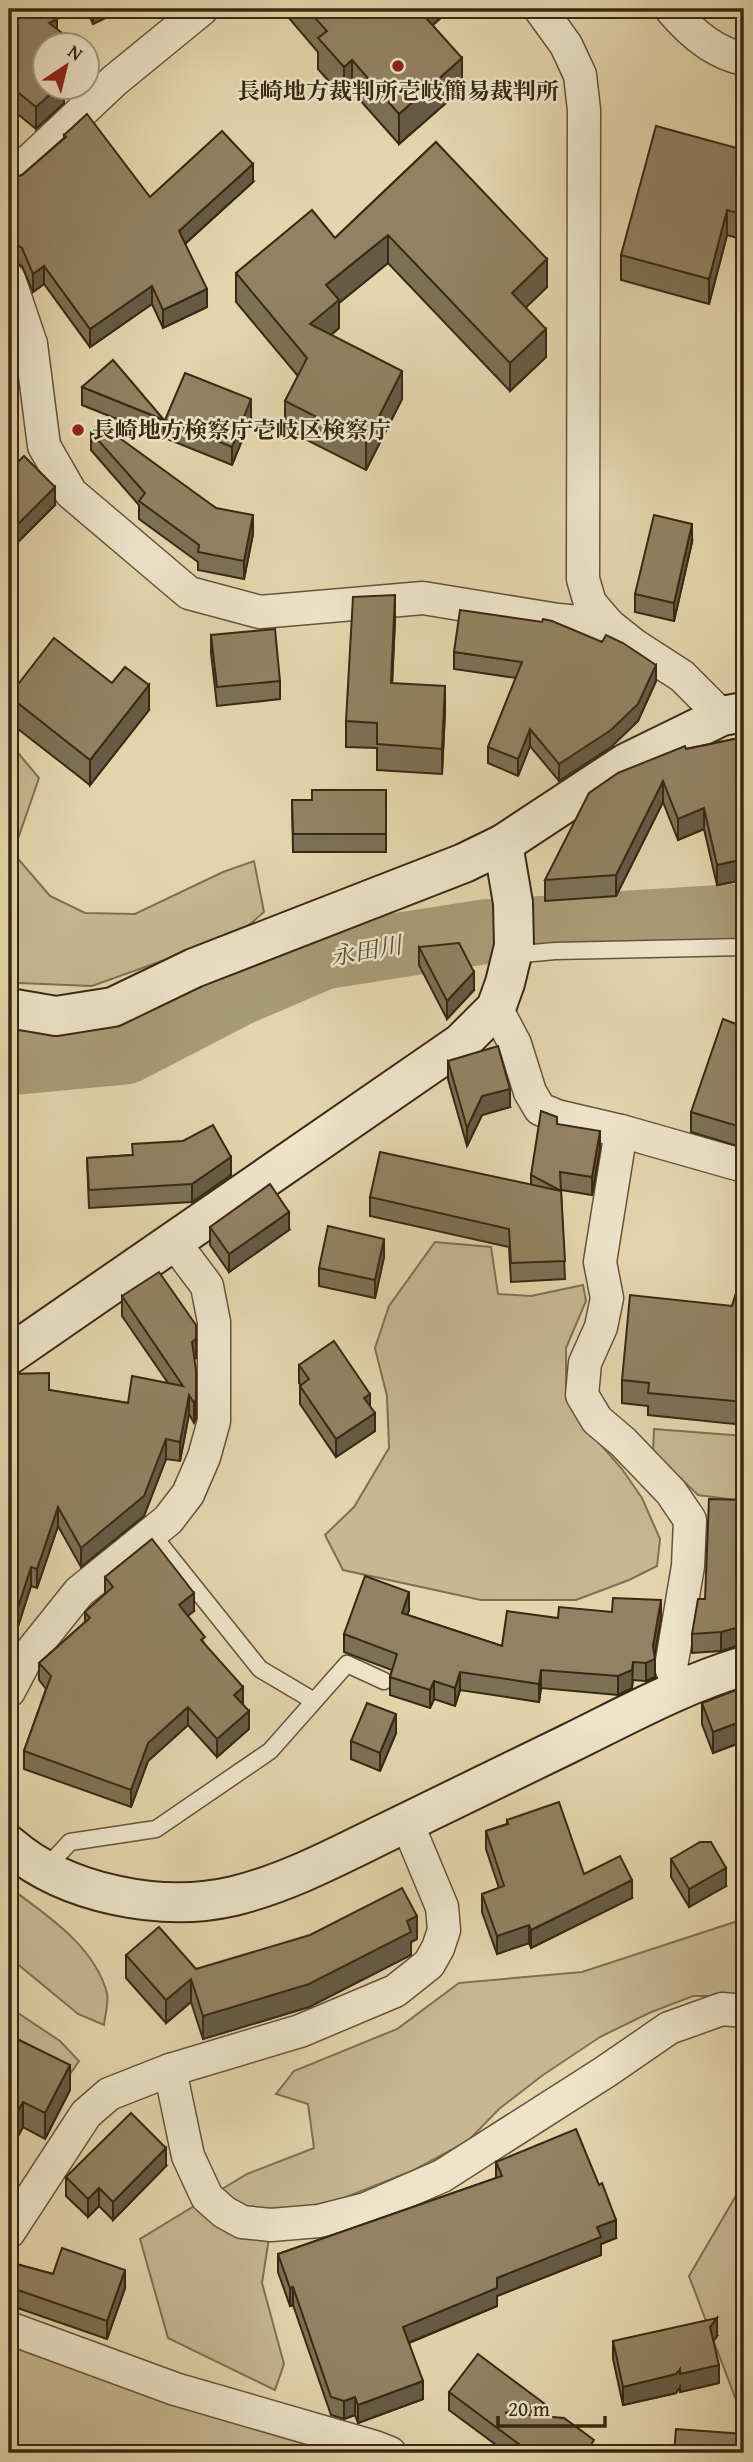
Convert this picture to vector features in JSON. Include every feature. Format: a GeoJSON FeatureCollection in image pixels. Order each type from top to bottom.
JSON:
{"type":"FeatureCollection","features":[{"type":"Feature","properties":{"kind":"street"},"geometry":{"type":"LineString","coordinates":[[9,180],[114,81],[202,9]]}},
{"type":"Feature","properties":{"kind":"street"},"geometry":{"type":"LineString","coordinates":[[9,1008],[56,1016],[113,1007],[194,968],[464,863],[503,844],[626,763],[733,714],[609,625],[590,603],[583,579],[584,120],[580,75],[566,45],[540,9]]}},
{"type":"Feature","properties":{"kind":"street"},"geometry":{"type":"LineString","coordinates":[[671,9],[683,23],[711,46],[744,59]]}},
{"type":"Feature","properties":{"kind":"street"},"geometry":{"type":"LineString","coordinates":[[9,279],[31,344],[44,446],[71,493],[189,593],[260,612],[423,598],[558,620],[609,625]]}},
{"type":"Feature","properties":{"kind":"street"},"geometry":{"type":"LineString","coordinates":[[9,1354],[461,1043],[496,1008],[513,951],[513,903],[503,844]]}},
{"type":"Feature","properties":{"kind":"street"},"geometry":{"type":"LineString","coordinates":[[496,1008],[515,1044],[530,1092],[540,1109],[556,1116],[621,1131],[744,1166]]}},
{"type":"Feature","properties":{"kind":"street"},"geometry":{"type":"LineString","coordinates":[[621,1131],[600,1262],[607,1298],[601,1327],[585,1363],[582,1395],[597,1420],[623,1442],[671,1492],[690,1520],[688,1566],[671,1667],[679,1688]]}},
{"type":"Feature","properties":{"kind":"street"},"geometry":{"type":"LineString","coordinates":[[9,1691],[27,1657],[79,1592],[168,1520],[188,1494],[204,1457],[214,1421],[214,1322],[207,1286],[174,1242]]}},
{"type":"Feature","properties":{"kind":"street"},"geometry":{"type":"LineString","coordinates":[[9,1845],[59,1877],[108,1895],[155,1902],[198,1902],[233,1896],[280,1882],[407,1823],[679,1688],[744,1667]]}},
{"type":"Feature","properties":{"kind":"street"},"geometry":{"type":"LineString","coordinates":[[9,2232],[86,2114],[109,2094],[170,2070],[300,2031],[395,1991],[429,1964],[444,1930],[442,1907],[407,1823]]}},
{"type":"Feature","properties":{"kind":"street"},"geometry":{"type":"LineString","coordinates":[[170,2070],[188,2156],[207,2197],[224,2212],[242,2222],[271,2225],[319,2221],[366,2209],[442,2176],[606,2072],[669,2028],[722,2010],[744,2011]]}},
{"type":"Feature","properties":{"kind":"street"},"geometry":{"type":"LineString","coordinates":[[9,2328],[175,2389],[390,2453]]}},
{"type":"Feature","properties":{"kind":"lane"},"geometry":{"type":"LineString","coordinates":[[513,951],[744,947]]}},
{"type":"Feature","properties":{"kind":"lane"},"geometry":{"type":"LineString","coordinates":[[151,1533],[260,1669],[314,1701]]}},
{"type":"Feature","properties":{"kind":"lane"},"geometry":{"type":"LineString","coordinates":[[45,1869],[70,1842],[156,1829],[270,1751],[347,1664],[384,1681]]}},
{"type":"Feature","properties":{"kind":"shaded area"},"geometry":{"type":"Polygon","coordinates":[[[9,742],[39,778],[13,853],[50,896],[85,913],[135,914],[223,872],[254,861],[264,912],[240,933],[92,986],[18,983],[9,978],[9,742]]]}},
{"type":"Feature","properties":{"kind":"shaded area"},"geometry":{"type":"Polygon","coordinates":[[[435,1242],[491,1247],[498,1294],[531,1296],[583,1285],[586,1301],[566,1348],[566,1399],[642,1498],[660,1539],[657,1566],[576,1600],[481,1600],[343,1570],[325,1535],[354,1507],[389,1448],[387,1396],[375,1348],[389,1306],[435,1242]]]}},
{"type":"Feature","properties":{"kind":"shaded area"},"geometry":{"type":"Polygon","coordinates":[[[654,1429],[744,1436],[744,1501],[698,1495],[653,1452],[654,1429]]]}},
{"type":"Feature","properties":{"kind":"shaded area"},"geometry":{"type":"Polygon","coordinates":[[[9,1887],[67,1932],[91,1960],[107,1993],[104,2025],[78,2014],[9,1957],[9,1887]]]}},
{"type":"Feature","properties":{"kind":"shaded area"},"geometry":{"type":"Polygon","coordinates":[[[744,1919],[744,1996],[693,1996],[649,2013],[600,2037],[543,2075],[499,2109],[468,2141],[414,2170],[334,2202],[273,2212],[262,2283],[284,2364],[275,2390],[168,2338],[140,2239],[247,2174],[314,2148],[308,2104],[276,2094],[294,2071],[397,2029],[459,1983],[582,1972],[744,1919]]]}},
{"type":"Feature","properties":{"kind":"shaded area"},"geometry":{"type":"Polygon","coordinates":[[[9,2007],[60,2041],[79,2061],[68,2077],[9,2045],[9,2007]]]}},
{"type":"Feature","properties":{"kind":"shaded area"},"geometry":{"type":"Polygon","coordinates":[[[744,2182],[744,2421],[689,2276],[744,2182]]]}},
{"type":"Feature","properties":{"kind":"shaded area"},"geometry":{"type":"Polygon","coordinates":[[[9,2346],[366,2453],[9,2453],[9,2346]]]}},
{"type":"Feature","properties":{"kind":"building"},"geometry":{"type":"Polygon","coordinates":[[[9,9],[44,9],[57,19],[49,23],[61,32],[32,32],[32,102],[42,102],[36,107],[9,85],[9,9]]]}},
{"type":"Feature","properties":{"kind":"building"},"geometry":{"type":"Polygon","coordinates":[[[307,9],[418,9],[462,58],[399,114],[352,60],[344,67],[318,38],[327,31],[307,9]]]}},
{"type":"Feature","properties":{"kind":"building"},"geometry":{"type":"Polygon","coordinates":[[[87,114],[150,197],[222,131],[253,164],[179,231],[207,289],[163,310],[152,286],[90,329],[44,266],[33,274],[22,248],[9,243],[14,235],[9,228],[9,179],[22,175],[66,137],[64,135],[87,114]]]}},
{"type":"Feature","properties":{"kind":"building"},"geometry":{"type":"Polygon","coordinates":[[[656,126],[744,150],[744,215],[727,210],[709,279],[621,255],[656,126]]]}},
{"type":"Feature","properties":{"kind":"building"},"geometry":{"type":"Polygon","coordinates":[[[436,142],[547,259],[512,293],[546,329],[510,363],[388,235],[326,285],[339,300],[310,324],[402,371],[366,442],[285,401],[307,358],[236,273],[312,210],[335,238],[436,142]]]}},
{"type":"Feature","properties":{"kind":"building"},"geometry":{"type":"Polygon","coordinates":[[[113,360],[164,420],[82,387],[113,360]]]}},
{"type":"Feature","properties":{"kind":"building"},"geometry":{"type":"Polygon","coordinates":[[[185,373],[251,399],[232,447],[165,420],[185,373]]]}},
{"type":"Feature","properties":{"kind":"building"},"geometry":{"type":"Polygon","coordinates":[[[99,423],[216,508],[253,515],[244,561],[198,552],[199,545],[139,501],[145,493],[91,432],[99,423]]]}},
{"type":"Feature","properties":{"kind":"building"},"geometry":{"type":"Polygon","coordinates":[[[24,456],[55,487],[17,525],[9,516],[9,471],[24,456]]]}},
{"type":"Feature","properties":{"kind":"building"},"geometry":{"type":"Polygon","coordinates":[[[654,515],[692,524],[674,603],[635,594],[654,515]]]}},
{"type":"Feature","properties":{"kind":"building"},"geometry":{"type":"Polygon","coordinates":[[[395,595],[391,683],[445,686],[442,749],[377,744],[377,723],[346,721],[353,597],[395,595]]]}},
{"type":"Feature","properties":{"kind":"building"},"geometry":{"type":"Polygon","coordinates":[[[460,610],[542,622],[543,619],[552,621],[602,642],[606,635],[656,665],[638,704],[611,730],[559,764],[530,729],[518,759],[488,747],[522,662],[454,652],[460,610]]]}},
{"type":"Feature","properties":{"kind":"building"},"geometry":{"type":"Polygon","coordinates":[[[275,629],[280,681],[217,687],[211,635],[275,629]]]}},
{"type":"Feature","properties":{"kind":"building"},"geometry":{"type":"Polygon","coordinates":[[[54,638],[112,683],[125,667],[149,685],[90,760],[9,696],[54,638]]]}},
{"type":"Feature","properties":{"kind":"building"},"geometry":{"type":"Polygon","coordinates":[[[744,737],[744,859],[717,865],[704,808],[678,819],[663,781],[616,875],[545,880],[589,793],[618,773],[685,746],[686,749],[744,737]]]}},
{"type":"Feature","properties":{"kind":"building"},"geometry":{"type":"Polygon","coordinates":[[[312,790],[386,790],[386,834],[293,834],[292,800],[312,800],[312,790]]]}},
{"type":"Feature","properties":{"kind":"building"},"geometry":{"type":"Polygon","coordinates":[[[459,943],[474,972],[447,1001],[419,947],[459,943]]]}},
{"type":"Feature","properties":{"kind":"building"},"geometry":{"type":"Polygon","coordinates":[[[723,1019],[744,1027],[744,1128],[691,1112],[723,1019]]]}},
{"type":"Feature","properties":{"kind":"building"},"geometry":{"type":"Polygon","coordinates":[[[498,1046],[510,1089],[482,1096],[467,1128],[448,1061],[498,1046]]]}},
{"type":"Feature","properties":{"kind":"building"},"geometry":{"type":"Polygon","coordinates":[[[541,1111],[557,1117],[557,1124],[600,1131],[592,1177],[560,1172],[561,1191],[531,1175],[541,1111]]]}},
{"type":"Feature","properties":{"kind":"building"},"geometry":{"type":"Polygon","coordinates":[[[213,1125],[231,1157],[192,1184],[89,1190],[87,1158],[133,1155],[132,1144],[183,1141],[213,1125]]]}},
{"type":"Feature","properties":{"kind":"building"},"geometry":{"type":"Polygon","coordinates":[[[380,1152],[561,1191],[565,1261],[511,1263],[509,1229],[370,1197],[380,1152]]]}},
{"type":"Feature","properties":{"kind":"building"},"geometry":{"type":"Polygon","coordinates":[[[270,1184],[289,1212],[229,1254],[210,1227],[270,1184]]]}},
{"type":"Feature","properties":{"kind":"building"},"geometry":{"type":"Polygon","coordinates":[[[328,1226],[384,1239],[375,1280],[319,1268],[328,1226]]]}},
{"type":"Feature","properties":{"kind":"building"},"geometry":{"type":"Polygon","coordinates":[[[744,1269],[744,1402],[648,1393],[649,1383],[622,1380],[630,1295],[732,1306],[744,1269]]]}},
{"type":"Feature","properties":{"kind":"building"},"geometry":{"type":"Polygon","coordinates":[[[159,1272],[196,1325],[196,1339],[192,1342],[196,1399],[194,1403],[189,1395],[180,1442],[166,1439],[144,1496],[81,1548],[58,1507],[37,1569],[31,1567],[11,1629],[9,1374],[49,1373],[49,1390],[128,1403],[132,1376],[183,1386],[122,1296],[159,1272]]]}},
{"type":"Feature","properties":{"kind":"building"},"geometry":{"type":"Polygon","coordinates":[[[334,1341],[370,1394],[364,1398],[375,1413],[336,1439],[300,1386],[309,1379],[299,1365],[334,1341]]]}},
{"type":"Feature","properties":{"kind":"building"},"geometry":{"type":"Polygon","coordinates":[[[709,1499],[744,1500],[744,1527],[740,1527],[736,1628],[692,1634],[698,1599],[705,1599],[709,1499]]]}},
{"type":"Feature","properties":{"kind":"building"},"geometry":{"type":"Polygon","coordinates":[[[152,1539],[194,1593],[179,1605],[205,1637],[201,1640],[243,1687],[234,1695],[249,1711],[217,1739],[188,1707],[148,1743],[131,1790],[24,1751],[51,1676],[39,1663],[90,1618],[85,1612],[113,1587],[105,1577],[152,1539]]]}},
{"type":"Feature","properties":{"kind":"building"},"geometry":{"type":"Polygon","coordinates":[[[365,1576],[409,1592],[402,1613],[502,1646],[507,1611],[558,1618],[559,1607],[612,1612],[613,1598],[661,1600],[653,1646],[655,1659],[646,1663],[633,1662],[632,1670],[618,1676],[541,1670],[539,1684],[460,1672],[455,1688],[434,1681],[430,1690],[390,1677],[397,1654],[344,1634],[365,1576]]]}},
{"type":"Feature","properties":{"kind":"building"},"geometry":{"type":"Polygon","coordinates":[[[744,1687],[744,1726],[742,1721],[713,1732],[702,1703],[744,1687]]]}},
{"type":"Feature","properties":{"kind":"building"},"geometry":{"type":"Polygon","coordinates":[[[367,1703],[396,1714],[380,1753],[351,1741],[367,1703]]]}},
{"type":"Feature","properties":{"kind":"building"},"geometry":{"type":"Polygon","coordinates":[[[559,1802],[584,1874],[620,1856],[632,1880],[531,1930],[529,1925],[497,1936],[482,1894],[504,1886],[486,1831],[508,1824],[507,1820],[559,1802]]]}},
{"type":"Feature","properties":{"kind":"building"},"geometry":{"type":"Polygon","coordinates":[[[700,1842],[711,1842],[726,1868],[689,1889],[671,1859],[700,1842]]]}},
{"type":"Feature","properties":{"kind":"building"},"geometry":{"type":"Polygon","coordinates":[[[402,1888],[417,1916],[407,1921],[411,1932],[309,1984],[203,2016],[191,1979],[166,2000],[126,1955],[159,1927],[196,1969],[310,1935],[402,1888]]]}},
{"type":"Feature","properties":{"kind":"building"},"geometry":{"type":"Polygon","coordinates":[[[9,2035],[70,2065],[45,2113],[23,2102],[17,2113],[9,2109],[9,2035]]]}},
{"type":"Feature","properties":{"kind":"building"},"geometry":{"type":"Polygon","coordinates":[[[131,2113],[166,2148],[113,2202],[99,2188],[88,2199],[66,2177],[131,2113]]]}},
{"type":"Feature","properties":{"kind":"building"},"geometry":{"type":"Polygon","coordinates":[[[576,2129],[616,2220],[597,2227],[601,2237],[497,2278],[497,2288],[403,2327],[423,2381],[358,2405],[355,2397],[344,2401],[331,2397],[293,2287],[290,2288],[278,2254],[502,2176],[496,2162],[576,2129]]]}},
{"type":"Feature","properties":{"kind":"building"},"geometry":{"type":"Polygon","coordinates":[[[62,2248],[125,2270],[107,2321],[9,2287],[9,2262],[53,2274],[62,2248]]]}},
{"type":"Feature","properties":{"kind":"building"},"geometry":{"type":"Polygon","coordinates":[[[717,2318],[710,2327],[719,2365],[680,2374],[680,2369],[676,2374],[623,2387],[613,2341],[717,2318]]]}},
{"type":"Feature","properties":{"kind":"building"},"geometry":{"type":"Polygon","coordinates":[[[478,2354],[545,2404],[505,2413],[564,2418],[594,2440],[591,2445],[603,2453],[527,2453],[528,2451],[449,2392],[478,2354]]]}},
{"type":"Feature","properties":{"kind":"building"},"geometry":{"type":"Polygon","coordinates":[[[676,2429],[744,2434],[744,2453],[674,2453],[676,2429]]]}},
{"type":"Feature","properties":{"kind":"waterway","name":"永田川"},"geometry":{"type":"LineString","coordinates":[[9,1063],[126,1052],[240,993],[324,957],[483,932],[744,916]]}},
{"type":"Feature","properties":{"kind":"waterway","name":"永田川"},"geometry":{"type":"LineString","coordinates":[[741,917],[744,920]]}},
{"type":"Feature","properties":{"kind":"place","name":"長崎地方裁判所壱岐簡易裁判所"},"geometry":{"type":"Point","coordinates":[398,66]}},
{"type":"Feature","properties":{"kind":"place","name":"長崎地方検察庁壱岐区検察庁"},"geometry":{"type":"Point","coordinates":[78,430]}}]}
